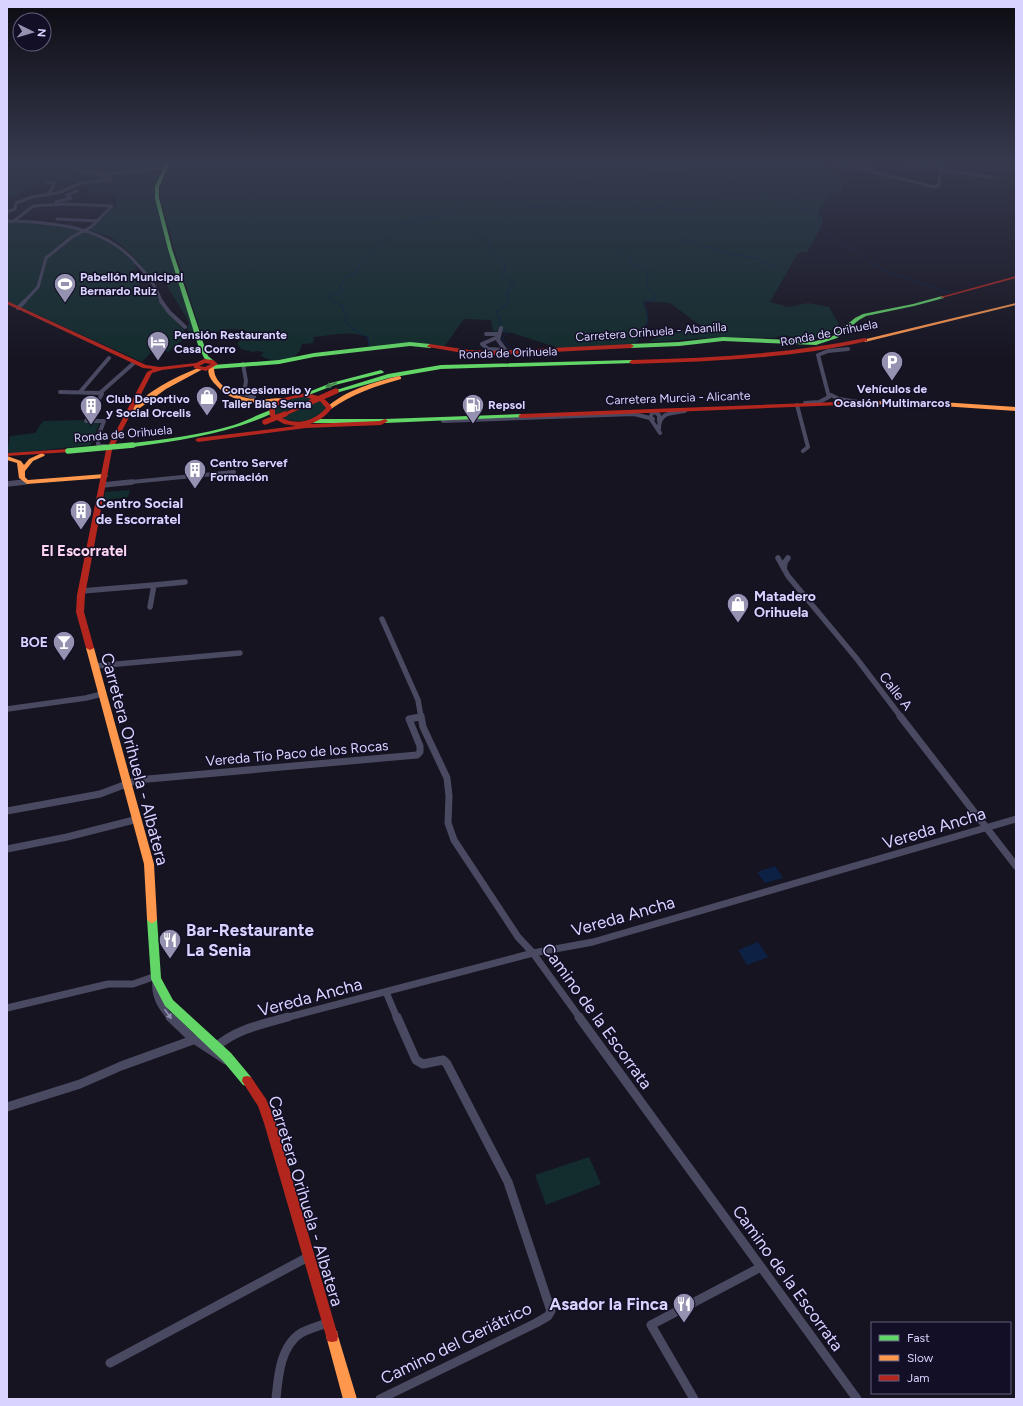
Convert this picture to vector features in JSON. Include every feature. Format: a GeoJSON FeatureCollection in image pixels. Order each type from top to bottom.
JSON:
{"type":"FeatureCollection","features":[{"type":"Feature","properties":{"kind":"main road"},"geometry":{"type":"LineString","coordinates":[[165,228],[201,345],[201,358],[217,384],[224,393],[230,396],[252,401],[281,400],[289,397],[304,395],[360,376],[402,368],[447,365],[521,364]]}},
{"type":"Feature","properties":{"kind":"main road","name":"Carretera Orihuela - Abanilla"},"geometry":{"type":"LineString","coordinates":[[187,370],[206,365],[279,362],[314,355],[410,344],[469,352],[679,344],[723,339],[752,339],[807,344],[823,342],[835,337],[864,315],[914,305],[1016,277]]}},
{"type":"Feature","properties":{"kind":"main road"},"geometry":{"type":"LineString","coordinates":[[924,326],[978,312],[1016,300]]}},
{"type":"Feature","properties":{"kind":"main road"},"geometry":{"type":"LineString","coordinates":[[7,302],[151,370],[187,370]]}},
{"type":"Feature","properties":{"kind":"main road","name":"Ronda de Orihuela"},"geometry":{"type":"LineString","coordinates":[[7,457],[218,436],[246,429],[336,392],[382,376],[422,369],[521,364],[705,360],[773,356],[843,345],[1016,304]]}},
{"type":"Feature","properties":{"kind":"main road"},"geometry":{"type":"LineString","coordinates":[[944,321],[1016,308]]}},
{"type":"Feature","properties":{"kind":"main road"},"geometry":{"type":"LineString","coordinates":[[314,421],[322,417],[328,410],[344,398],[369,387],[415,374],[466,368],[568,363]]}},
{"type":"Feature","properties":{"kind":"main road"},"geometry":{"type":"LineString","coordinates":[[206,365],[214,388],[225,397],[237,401],[266,404],[271,410],[274,418],[290,423]]}},
{"type":"Feature","properties":{"kind":"main road","name":"Carretera Orihuela - Albatera"},"geometry":{"type":"LineString","coordinates":[[151,370],[111,446],[82,592],[80,612],[138,819],[150,870],[156,977],[163,994],[169,1003],[235,1066],[255,1089],[266,1110],[350,1399]]}},
{"type":"Feature","properties":{"kind":"main road"},"geometry":{"type":"LineString","coordinates":[[127,417],[132,411],[187,370]]}},
{"type":"Feature","properties":{"kind":"main road"},"geometry":{"type":"LineString","coordinates":[[138,395],[143,398],[150,397]]}},
{"type":"Feature","properties":{"kind":"main road"},"geometry":{"type":"LineString","coordinates":[[304,395],[326,401],[332,418],[341,421]]}},
{"type":"Feature","properties":{"kind":"main road"},"geometry":{"type":"LineString","coordinates":[[132,445],[184,438],[238,428],[250,423],[271,410],[281,400]]}},
{"type":"Feature","properties":{"kind":"main road","name":"Carretera Murcia - Alicante"},"geometry":{"type":"LineString","coordinates":[[241,435],[290,423],[314,421],[383,422],[655,417],[704,409],[833,404],[897,403],[1016,409]]}},
{"type":"Feature","properties":{"kind":"main road"},"geometry":{"type":"LineString","coordinates":[[168,442],[201,440],[306,426],[383,422]]}},
{"type":"Feature","properties":{"kind":"main road"},"geometry":{"type":"LineString","coordinates":[[24,477],[31,460],[54,452]]}},
{"type":"Feature","properties":{"kind":"main road"},"geometry":{"type":"LineString","coordinates":[[7,457],[19,461],[22,465],[24,477]]}},
{"type":"Feature","properties":{"kind":"main road"},"geometry":{"type":"LineString","coordinates":[[24,477],[104,477]]}},
{"type":"Feature","properties":{"kind":"street"},"geometry":{"type":"LineString","coordinates":[[72,228],[98,234],[121,247],[151,282],[158,292],[161,302],[184,327]]}},
{"type":"Feature","properties":{"kind":"street"},"geometry":{"type":"LineString","coordinates":[[18,308],[33,294],[38,287],[46,258],[72,237],[90,228]]}},
{"type":"Feature","properties":{"kind":"street"},"geometry":{"type":"LineString","coordinates":[[501,328],[498,341],[506,351]]}},
{"type":"Feature","properties":{"kind":"street"},"geometry":{"type":"LineString","coordinates":[[486,334],[498,336]]}},
{"type":"Feature","properties":{"kind":"street"},"geometry":{"type":"LineString","coordinates":[[498,336],[482,344],[488,349],[506,351]]}},
{"type":"Feature","properties":{"kind":"street"},"geometry":{"type":"LineString","coordinates":[[833,404],[834,401],[828,390],[818,362],[818,355],[828,351],[848,349]]}},
{"type":"Feature","properties":{"kind":"street"},"geometry":{"type":"LineString","coordinates":[[80,392],[109,358]]}},
{"type":"Feature","properties":{"kind":"street"},"geometry":{"type":"LineString","coordinates":[[60,392],[100,393],[135,362]]}},
{"type":"Feature","properties":{"kind":"street"},"geometry":{"type":"LineString","coordinates":[[243,364],[246,381],[244,394]]}},
{"type":"Feature","properties":{"kind":"street"},"geometry":{"type":"LineString","coordinates":[[782,406],[824,401],[829,397],[828,390]]}},
{"type":"Feature","properties":{"kind":"street"},"geometry":{"type":"LineString","coordinates":[[100,393],[102,394],[86,421],[104,421],[99,434],[98,444],[100,446],[111,446]]}},
{"type":"Feature","properties":{"kind":"street"},"geometry":{"type":"LineString","coordinates":[[233,394],[244,394],[254,397]]}},
{"type":"Feature","properties":{"kind":"street"},"geometry":{"type":"LineString","coordinates":[[831,395],[839,399],[850,401],[897,403]]}},
{"type":"Feature","properties":{"kind":"street"},"geometry":{"type":"LineString","coordinates":[[797,405],[808,446],[803,452]]}},
{"type":"Feature","properties":{"kind":"street"},"geometry":{"type":"LineString","coordinates":[[104,477],[234,472]]}},
{"type":"Feature","properties":{"kind":"street"},"geometry":{"type":"LineString","coordinates":[[8,484],[24,477]]}},
{"type":"Feature","properties":{"kind":"street","name":"Calle A"},"geometry":{"type":"LineString","coordinates":[[778,558],[784,570],[857,659],[1016,866]]}},
{"type":"Feature","properties":{"kind":"street"},"geometry":{"type":"LineString","coordinates":[[784,570],[784,562],[788,558]]}},
{"type":"Feature","properties":{"kind":"street"},"geometry":{"type":"LineString","coordinates":[[82,592],[185,582]]}},
{"type":"Feature","properties":{"kind":"street"},"geometry":{"type":"LineString","coordinates":[[150,607],[154,585]]}},
{"type":"Feature","properties":{"kind":"street","name":"Camino de la Escorrata"},"geometry":{"type":"LineString","coordinates":[[382,619],[418,700],[420,717],[427,736],[447,778],[449,796],[447,816],[450,833],[518,937],[533,953],[857,1399]]}},
{"type":"Feature","properties":{"kind":"street"},"geometry":{"type":"LineString","coordinates":[[95,666],[240,653]]}},
{"type":"Feature","properties":{"kind":"street"},"geometry":{"type":"LineString","coordinates":[[7,709],[86,698],[102,694]]}},
{"type":"Feature","properties":{"kind":"street","name":"Vereda Tío Paco de los Rocas"},"geometry":{"type":"LineString","coordinates":[[128,784],[137,780],[417,755],[420,752],[420,746],[409,719],[420,717]]}},
{"type":"Feature","properties":{"kind":"street"},"geometry":{"type":"LineString","coordinates":[[7,811],[100,794],[128,784]]}},
{"type":"Feature","properties":{"kind":"street"},"geometry":{"type":"LineString","coordinates":[[7,849],[67,837],[138,819]]}},
{"type":"Feature","properties":{"kind":"street","name":"Vereda Ancha"},"geometry":{"type":"LineString","coordinates":[[216,1047],[226,1038],[247,1029],[287,1017],[533,953],[592,942],[1016,819]]}},
{"type":"Feature","properties":{"kind":"street"},"geometry":{"type":"LineString","coordinates":[[7,1008],[108,984],[122,987],[156,977]]}},
{"type":"Feature","properties":{"kind":"street"},"geometry":{"type":"LineString","coordinates":[[156,977],[154,985],[156,996],[170,1017],[193,1040],[235,1066]]}},
{"type":"Feature","properties":{"kind":"street","name":"Camino del Geriátrico"},"geometry":{"type":"LineString","coordinates":[[380,1399],[536,1323],[548,1316],[551,1311],[508,1182],[447,1064],[443,1060],[423,1064],[416,1060],[386,992]]}},
{"type":"Feature","properties":{"kind":"street"},"geometry":{"type":"LineString","coordinates":[[7,1107],[80,1084],[121,1066],[193,1040]]}},
{"type":"Feature","properties":{"kind":"street"},"geometry":{"type":"LineString","coordinates":[[110,1363],[308,1257]]}},
{"type":"Feature","properties":{"kind":"street"},"geometry":{"type":"LineString","coordinates":[[694,1399],[651,1325],[761,1267]]}},
{"type":"Feature","properties":{"kind":"street"},"geometry":{"type":"LineString","coordinates":[[276,1399],[279,1368],[292,1341],[301,1333],[327,1323]]}},
{"type":"Feature","properties":{"kind":"green space"},"geometry":{"type":"Polygon","coordinates":[[[7,228],[74,228],[97,235],[113,243],[127,254],[138,269],[130,271],[140,285],[132,287],[136,294],[154,290],[160,302],[188,335],[168,352],[156,347],[142,362],[7,301],[7,228]]]}},
{"type":"Feature","properties":{"kind":"green space"},"geometry":{"type":"Polygon","coordinates":[[[92,228],[166,228],[197,339],[194,339],[187,329],[189,322],[163,279],[151,280],[130,253],[111,237],[90,230],[92,228]]]}},
{"type":"Feature","properties":{"kind":"green space"},"geometry":{"type":"Polygon","coordinates":[[[168,228],[820,228],[807,252],[798,253],[770,302],[789,307],[808,303],[829,307],[839,324],[823,337],[801,341],[785,335],[772,338],[722,337],[654,342],[649,341],[664,335],[707,325],[701,326],[670,303],[643,301],[648,320],[635,344],[559,348],[512,333],[493,331],[491,320],[464,319],[444,347],[424,343],[370,347],[368,337],[355,334],[341,334],[314,337],[313,343],[302,344],[299,352],[290,359],[274,360],[260,355],[263,354],[263,352],[253,352],[241,349],[237,343],[247,336],[245,330],[228,329],[215,333],[200,330],[168,228]]]}},
{"type":"Feature","properties":{"kind":"green space"},"geometry":{"type":"Polygon","coordinates":[[[303,397],[316,398],[276,416],[275,408],[287,399],[303,397]]]}},
{"type":"Feature","properties":{"kind":"green space"},"geometry":{"type":"Polygon","coordinates":[[[320,400],[326,408],[323,413],[312,420],[291,421],[279,418],[320,400]]]}},
{"type":"Feature","properties":{"kind":"green space"},"geometry":{"type":"Polygon","coordinates":[[[84,420],[83,422],[100,422],[91,445],[7,454],[10,436],[35,433],[43,421],[84,420]]]}},
{"type":"Feature","properties":{"kind":"green space"},"geometry":{"type":"Polygon","coordinates":[[[130,490],[128,497],[104,500],[105,492],[130,490]]]}},
{"type":"Feature","properties":{"kind":"green space"},"geometry":{"type":"Polygon","coordinates":[[[589,1157],[601,1184],[546,1205],[535,1175],[589,1157]]]}},
{"type":"Feature","properties":{"kind":"water"},"geometry":{"type":"Polygon","coordinates":[[[775,866],[783,878],[765,883],[757,872],[775,866]]]}},
{"type":"Feature","properties":{"kind":"water"},"geometry":{"type":"Polygon","coordinates":[[[758,942],[768,957],[747,965],[738,950],[758,942]]]}},
{"type":"Feature","properties":{"kind":"waterway"},"geometry":{"type":"LineString","coordinates":[[369,347],[368,337],[354,330],[345,321],[347,315],[343,311],[344,307],[329,299],[331,296],[342,292],[340,285],[346,277],[354,274],[363,259],[378,245],[389,239],[396,228]]}},
{"type":"Feature","properties":{"kind":"waterway"},"geometry":{"type":"LineString","coordinates":[[819,228],[883,270],[949,293]]}},
{"type":"Feature","properties":{"kind":"waterway"},"geometry":{"type":"LineString","coordinates":[[474,232],[491,244],[490,247],[497,259],[505,266],[503,274],[514,284],[508,289],[509,293],[505,295],[509,298],[508,303],[496,312],[499,315],[500,327],[508,332],[503,337],[503,340],[511,350]]}},
{"type":"Feature","properties":{"kind":"waterway"},"geometry":{"type":"LineString","coordinates":[[679,239],[721,251],[758,259],[778,268]]}},
{"type":"Feature","properties":{"kind":"waterway"},"geometry":{"type":"LineString","coordinates":[[618,248],[632,261],[632,264],[648,271],[647,288],[655,295],[654,297],[656,299],[643,303],[648,315],[648,320],[647,325],[636,345]]}},
{"type":"Feature","properties":{"kind":"traffic: fast"},"geometry":{"type":"LineString","coordinates":[[165,228],[201,345],[206,357],[211,361]]}},
{"type":"Feature","properties":{"kind":"traffic: fast"},"geometry":{"type":"LineString","coordinates":[[631,346],[679,344],[723,339],[816,343],[835,337],[857,319],[865,315],[914,305],[942,297]]}},
{"type":"Feature","properties":{"kind":"traffic: fast"},"geometry":{"type":"LineString","coordinates":[[213,367],[279,362],[314,355],[410,344],[430,346]]}},
{"type":"Feature","properties":{"kind":"traffic: fast"},"geometry":{"type":"LineString","coordinates":[[336,391],[388,376],[441,367],[632,362]]}},
{"type":"Feature","properties":{"kind":"traffic: fast"},"geometry":{"type":"LineString","coordinates":[[304,395],[333,384],[381,372]]}},
{"type":"Feature","properties":{"kind":"traffic: fast"},"geometry":{"type":"LineString","coordinates":[[133,445],[186,438],[221,431],[255,420],[271,412]]}},
{"type":"Feature","properties":{"kind":"traffic: fast"},"geometry":{"type":"LineString","coordinates":[[314,421],[385,421],[521,416]]}},
{"type":"Feature","properties":{"kind":"traffic: fast"},"geometry":{"type":"LineString","coordinates":[[68,451],[133,445]]}},
{"type":"Feature","properties":{"kind":"traffic: fast"},"geometry":{"type":"LineString","coordinates":[[152,919],[156,979],[169,1003],[227,1057],[247,1081]]}},
{"type":"Feature","properties":{"kind":"traffic: slow"},"geometry":{"type":"LineString","coordinates":[[865,340],[1016,304]]}},
{"type":"Feature","properties":{"kind":"traffic: slow"},"geometry":{"type":"LineString","coordinates":[[211,368],[215,381],[224,391],[231,395],[255,401],[281,400]]}},
{"type":"Feature","properties":{"kind":"traffic: slow"},"geometry":{"type":"LineString","coordinates":[[131,412],[147,399],[181,377],[200,369]]}},
{"type":"Feature","properties":{"kind":"traffic: slow"},"geometry":{"type":"LineString","coordinates":[[329,408],[345,397],[362,389],[399,378]]}},
{"type":"Feature","properties":{"kind":"traffic: slow"},"geometry":{"type":"LineString","coordinates":[[864,403],[941,404],[1016,409]]}},
{"type":"Feature","properties":{"kind":"traffic: slow"},"geometry":{"type":"LineString","coordinates":[[23,470],[31,460],[42,455]]}},
{"type":"Feature","properties":{"kind":"traffic: slow"},"geometry":{"type":"LineString","coordinates":[[7,458],[19,462],[21,466],[22,478],[27,482],[105,476]]}},
{"type":"Feature","properties":{"kind":"traffic: slow"},"geometry":{"type":"LineString","coordinates":[[90,648],[149,864],[152,919]]}},
{"type":"Feature","properties":{"kind":"traffic: slow"},"geometry":{"type":"LineString","coordinates":[[332,1336],[350,1399]]}},
{"type":"Feature","properties":{"kind":"traffic: jam"},"geometry":{"type":"LineString","coordinates":[[942,297],[1016,277]]}},
{"type":"Feature","properties":{"kind":"traffic: jam"},"geometry":{"type":"LineString","coordinates":[[7,302],[145,367],[158,368]]}},
{"type":"Feature","properties":{"kind":"traffic: jam"},"geometry":{"type":"LineString","coordinates":[[632,362],[749,357],[807,351],[865,340]]}},
{"type":"Feature","properties":{"kind":"traffic: jam"},"geometry":{"type":"LineString","coordinates":[[430,346],[469,352],[491,353],[631,346]]}},
{"type":"Feature","properties":{"kind":"traffic: jam"},"geometry":{"type":"LineString","coordinates":[[204,361],[211,361],[215,364],[206,369],[196,367],[197,364],[204,361]]}},
{"type":"Feature","properties":{"kind":"traffic: jam"},"geometry":{"type":"LineString","coordinates":[[90,648],[80,612],[81,595],[109,450],[150,372],[161,368],[197,364]]}},
{"type":"Feature","properties":{"kind":"traffic: jam"},"geometry":{"type":"LineString","coordinates":[[311,402],[336,391]]}},
{"type":"Feature","properties":{"kind":"traffic: jam"},"geometry":{"type":"LineString","coordinates":[[304,395],[322,399],[329,408],[317,419],[302,424],[286,422],[272,415],[272,408],[282,400],[304,395]]}},
{"type":"Feature","properties":{"kind":"traffic: jam"},"geometry":{"type":"LineString","coordinates":[[285,414],[311,402]]}},
{"type":"Feature","properties":{"kind":"traffic: jam"},"geometry":{"type":"LineString","coordinates":[[521,416],[864,403]]}},
{"type":"Feature","properties":{"kind":"traffic: jam"},"geometry":{"type":"LineString","coordinates":[[265,422],[285,414]]}},
{"type":"Feature","properties":{"kind":"traffic: jam"},"geometry":{"type":"LineString","coordinates":[[241,435],[306,426],[381,423],[385,421]]}},
{"type":"Feature","properties":{"kind":"traffic: jam"},"geometry":{"type":"LineString","coordinates":[[198,440],[246,434]]}},
{"type":"Feature","properties":{"kind":"traffic: jam"},"geometry":{"type":"LineString","coordinates":[[9,455],[68,451]]}},
{"type":"Feature","properties":{"kind":"traffic: jam"},"geometry":{"type":"LineString","coordinates":[[247,1081],[262,1103],[270,1123],[332,1336]]}},
{"type":"Feature","properties":{"kind":"place","name":"Pabellón Municipal Bernardo Ruiz"},"geometry":{"type":"Point","coordinates":[65,304]}},
{"type":"Feature","properties":{"kind":"place","name":"Pensión Restaurante Casa Corro"},"geometry":{"type":"Point","coordinates":[158,362]}},
{"type":"Feature","properties":{"kind":"place","name":"Vehículos de Ocasión Multimarcos"},"geometry":{"type":"Point","coordinates":[892,382]}},
{"type":"Feature","properties":{"kind":"place","name":"Concesionario y Taller Blas Serna"},"geometry":{"type":"Point","coordinates":[207,416]}},
{"type":"Feature","properties":{"kind":"place","name":"Repsol"},"geometry":{"type":"Point","coordinates":[473,424]}},
{"type":"Feature","properties":{"kind":"place","name":"Club Deportivo y Social Orcelis"},"geometry":{"type":"Point","coordinates":[91,426]}},
{"type":"Feature","properties":{"kind":"place","name":"Centro Servef Formación"},"geometry":{"type":"Point","coordinates":[195,490]}},
{"type":"Feature","properties":{"kind":"place","name":"Centro Social de Escorratel"},"geometry":{"type":"Point","coordinates":[81,530]}},
{"type":"Feature","properties":{"kind":"place","name":"Matadero Orihuela"},"geometry":{"type":"Point","coordinates":[738,624]}},
{"type":"Feature","properties":{"kind":"place","name":"BOE"},"geometry":{"type":"Point","coordinates":[64,662]}},
{"type":"Feature","properties":{"kind":"place","name":"Bar-Restaurante La Senia"},"geometry":{"type":"Point","coordinates":[170,960]}},
{"type":"Feature","properties":{"kind":"place","name":"Asador la Finca"},"geometry":{"type":"Point","coordinates":[684,1324]}},
{"type":"Feature","properties":{"kind":"district","name":"El Escorratel"},"geometry":{"type":"Point","coordinates":[84,551]}}]}
